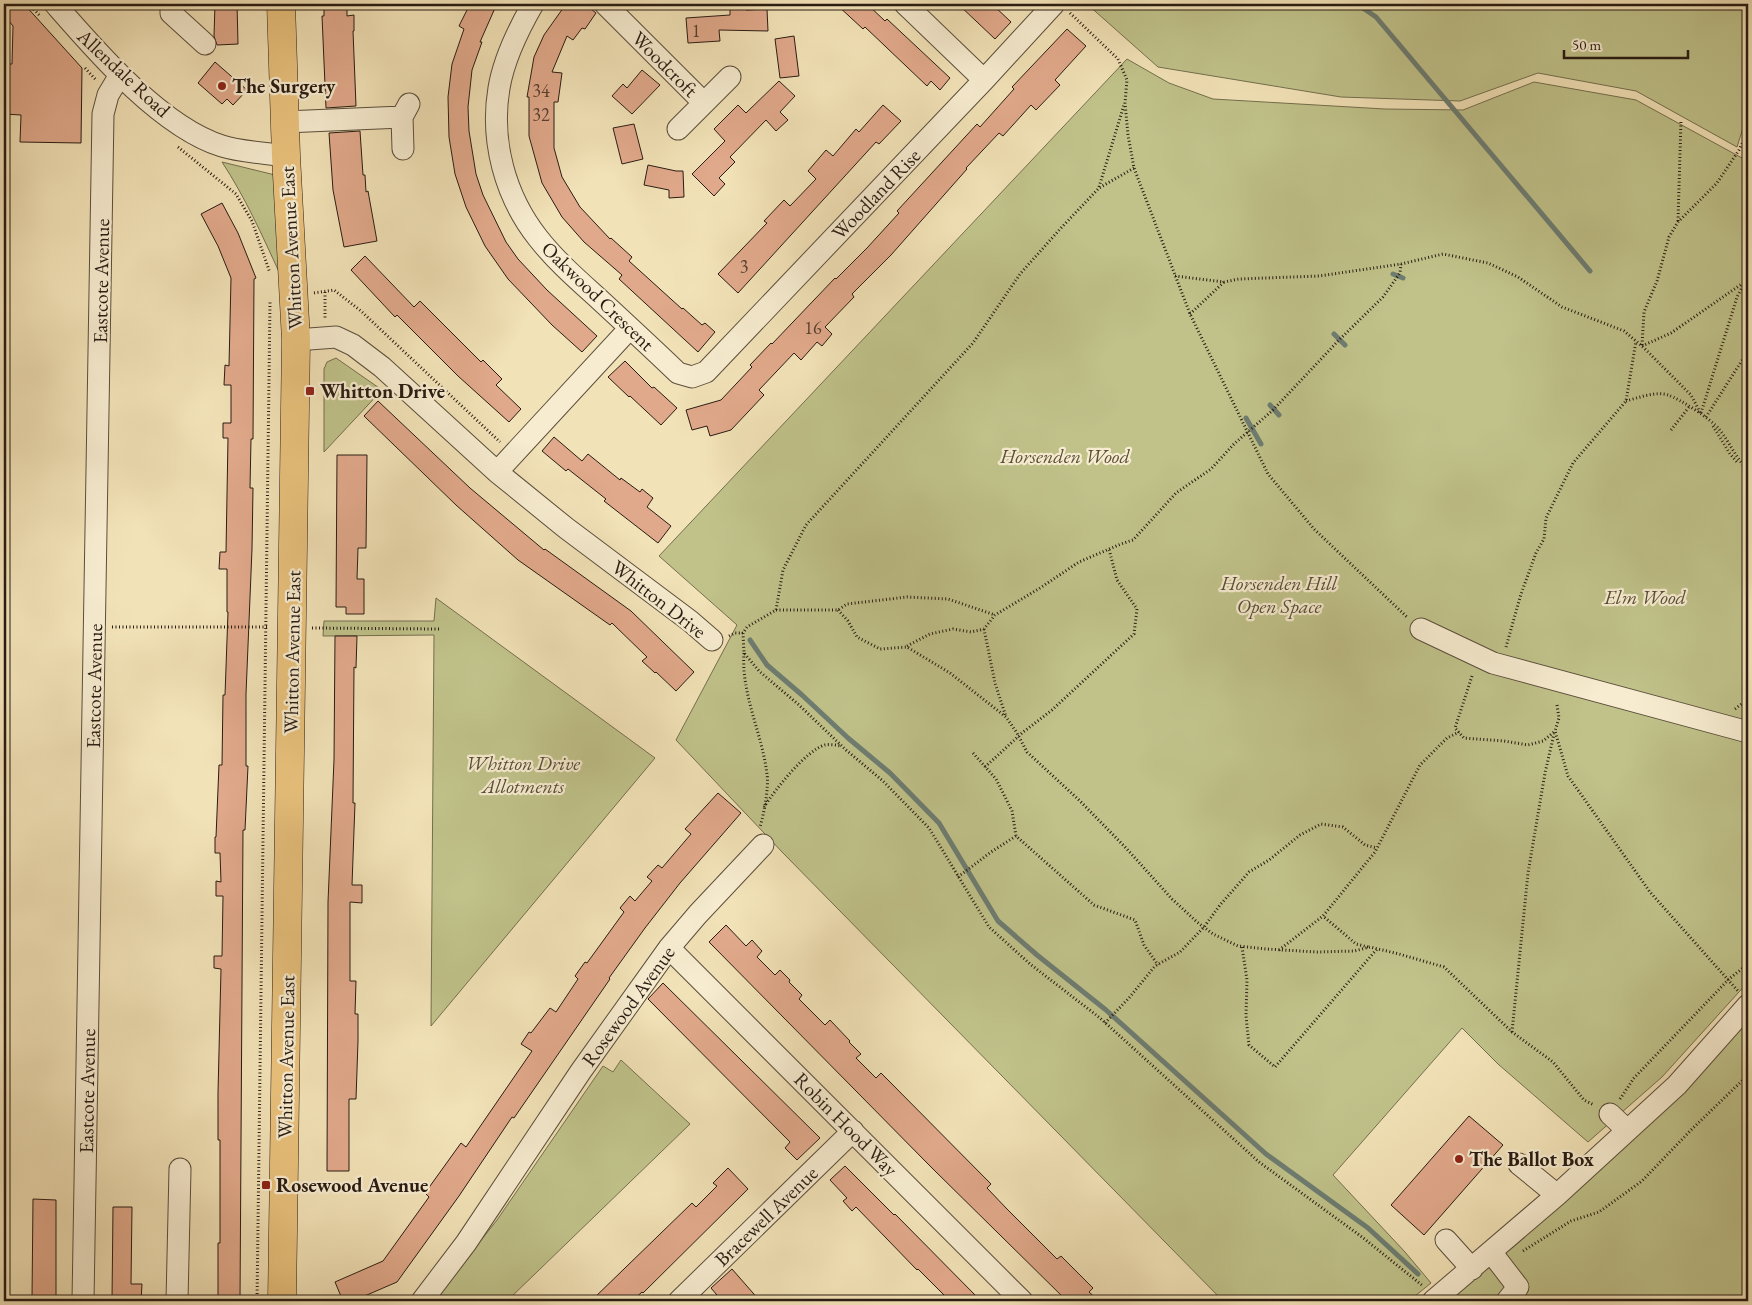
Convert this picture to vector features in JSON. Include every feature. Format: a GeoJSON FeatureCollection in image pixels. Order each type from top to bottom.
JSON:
{"type":"FeatureCollection","features":[{"type":"Feature","properties":{"kind":"main road","name":"Whitton Avenue East"},"geometry":{"type":"LineString","coordinates":[[281,4],[286,156],[296,340],[280,628],[282,1301]]}},
{"type":"Feature","properties":{"kind":"street","name":"Allendale Road"},"geometry":{"type":"LineString","coordinates":[[55,4],[120,75],[152,104],[191,132],[222,146],[286,156]]}},
{"type":"Feature","properties":{"kind":"street"},"geometry":{"type":"LineString","coordinates":[[171,4],[171,13],[205,44]]}},
{"type":"Feature","properties":{"kind":"street","name":"Oakwood Crescent"},"geometry":{"type":"LineString","coordinates":[[533,4],[520,26],[507,58],[499,88],[497,126],[499,149],[506,180],[518,209],[538,238],[565,268],[678,372],[692,377]]}},
{"type":"Feature","properties":{"kind":"street","name":"Woodcroft"},"geometry":{"type":"LineString","coordinates":[[605,4],[704,103]]}},
{"type":"Feature","properties":{"kind":"street"},"geometry":{"type":"LineString","coordinates":[[905,4],[984,80]]}},
{"type":"Feature","properties":{"kind":"street","name":"Woodland Rise"},"geometry":{"type":"LineString","coordinates":[[692,377],[706,372],[984,80],[1061,7]]}},
{"type":"Feature","properties":{"kind":"street","name":"Eastcote Avenue"},"geometry":{"type":"LineString","coordinates":[[83,1301],[103,114],[108,95],[120,75]]}},
{"type":"Feature","properties":{"kind":"street","name":"Woodcroft"},"geometry":{"type":"LineString","coordinates":[[678,129],[730,76]]}},
{"type":"Feature","properties":{"kind":"street"},"geometry":{"type":"LineString","coordinates":[[285,122],[406,110],[403,149]]}},
{"type":"Feature","properties":{"kind":"street"},"geometry":{"type":"LineString","coordinates":[[497,472],[630,328]]}},
{"type":"Feature","properties":{"kind":"street","name":"Whitton Drive"},"geometry":{"type":"LineString","coordinates":[[296,340],[336,337],[353,345],[382,367],[497,472],[566,528],[690,621],[712,640]]}},
{"type":"Feature","properties":{"kind":"street"},"geometry":{"type":"LineString","coordinates":[[1421,629],[1493,663],[1748,732]]}},
{"type":"Feature","properties":{"kind":"street","name":"Rosewood Avenue"},"geometry":{"type":"LineString","coordinates":[[422,1301],[466,1242],[587,1064],[669,948],[763,845]]}},
{"type":"Feature","properties":{"kind":"street","name":"Robin Hood Way"},"geometry":{"type":"LineString","coordinates":[[669,948],[1022,1301]]}},
{"type":"Feature","properties":{"kind":"street"},"geometry":{"type":"LineString","coordinates":[[1430,1296],[1472,1269],[1497,1260],[1557,1195],[1677,1084],[1746,1001]]}},
{"type":"Feature","properties":{"kind":"street"},"geometry":{"type":"LineString","coordinates":[[1610,1114],[1627,1130]]}},
{"type":"Feature","properties":{"kind":"street","name":"Bracewell Avenue"},"geometry":{"type":"LineString","coordinates":[[680,1301],[853,1131]]}},
{"type":"Feature","properties":{"kind":"street"},"geometry":{"type":"LineString","coordinates":[[1518,1164],[1557,1195]]}},
{"type":"Feature","properties":{"kind":"street"},"geometry":{"type":"LineString","coordinates":[[177,1301],[180,1169]]}},
{"type":"Feature","properties":{"kind":"street"},"geometry":{"type":"LineString","coordinates":[[1446,1240],[1472,1269]]}},
{"type":"Feature","properties":{"kind":"street"},"geometry":{"type":"LineString","coordinates":[[1497,1260],[1518,1287],[1507,1301]]}},
{"type":"Feature","properties":{"kind":"path"},"geometry":{"type":"LineString","coordinates":[[1061,7],[1118,59],[1127,80],[1125,103],[1134,168],[1190,314],[1250,429],[1268,474],[1314,529],[1421,629]]}},
{"type":"Feature","properties":{"kind":"path"},"geometry":{"type":"LineString","coordinates":[[1099,188],[1125,103]]}},
{"type":"Feature","properties":{"kind":"path"},"geometry":{"type":"LineString","coordinates":[[1678,222],[1681,120]]}},
{"type":"Feature","properties":{"kind":"path"},"geometry":{"type":"LineString","coordinates":[[1642,346],[1644,312],[1657,280],[1669,237],[1678,222],[1717,183],[1739,150],[1748,131]]}},
{"type":"Feature","properties":{"kind":"path"},"geometry":{"type":"LineString","coordinates":[[170,142],[236,194],[252,221],[271,276]]}},
{"type":"Feature","properties":{"kind":"path"},"geometry":{"type":"LineString","coordinates":[[776,610],[783,570],[806,524],[973,343],[1020,274],[1099,188],[1134,168]]}},
{"type":"Feature","properties":{"kind":"path"},"geometry":{"type":"LineString","coordinates":[[1175,276],[1224,282],[1239,278],[1319,276],[1401,264],[1443,254],[1488,263],[1518,277],[1562,307],[1624,331],[1642,346],[1691,395],[1701,414]]}},
{"type":"Feature","properties":{"kind":"path"},"geometry":{"type":"LineString","coordinates":[[838,610],[848,621],[857,637],[880,649],[907,647],[930,634],[953,630],[971,632],[984,629],[995,615],[1079,562],[1133,540],[1176,493],[1211,469],[1250,429],[1274,409],[1340,339],[1383,297],[1400,273],[1401,264]]}},
{"type":"Feature","properties":{"kind":"path"},"geometry":{"type":"LineString","coordinates":[[1701,414],[1737,296],[1748,276]]}},
{"type":"Feature","properties":{"kind":"path"},"geometry":{"type":"LineString","coordinates":[[1190,314],[1224,282]]}},
{"type":"Feature","properties":{"kind":"path"},"geometry":{"type":"LineString","coordinates":[[1642,346],[1671,333],[1744,282]]}},
{"type":"Feature","properties":{"kind":"path"},"geometry":{"type":"LineString","coordinates":[[314,287],[314,294],[334,290],[361,312],[514,454]]}},
{"type":"Feature","properties":{"kind":"path"},"geometry":{"type":"LineString","coordinates":[[325,292],[326,320]]}},
{"type":"Feature","properties":{"kind":"path"},"geometry":{"type":"LineString","coordinates":[[257,1301],[280,628],[270,296]]}},
{"type":"Feature","properties":{"kind":"path"},"geometry":{"type":"LineString","coordinates":[[1504,653],[1521,594],[1536,553],[1544,539],[1546,518],[1573,462],[1626,401],[1636,341]]}},
{"type":"Feature","properties":{"kind":"path"},"geometry":{"type":"LineString","coordinates":[[1706,417],[1748,350]]}},
{"type":"Feature","properties":{"kind":"path"},"geometry":{"type":"LineString","coordinates":[[1626,401],[1667,395],[1689,407],[1711,422],[1730,454],[1748,472]]}},
{"type":"Feature","properties":{"kind":"path"},"geometry":{"type":"LineString","coordinates":[[1671,430],[1689,407]]}},
{"type":"Feature","properties":{"kind":"path"},"geometry":{"type":"LineString","coordinates":[[985,767],[1018,736],[1052,710],[1134,634],[1137,609],[1117,580],[1109,549]]}},
{"type":"Feature","properties":{"kind":"path"},"geometry":{"type":"LineString","coordinates":[[763,845],[757,838],[768,776],[763,750],[744,682],[743,633],[747,627],[776,610],[838,610],[847,604],[907,597],[948,599],[995,615]]}},
{"type":"Feature","properties":{"kind":"path"},"geometry":{"type":"LineString","coordinates":[[95,627],[439,629]]}},
{"type":"Feature","properties":{"kind":"path"},"geometry":{"type":"LineString","coordinates":[[984,629],[995,683],[1006,717],[1027,752],[1080,801],[1172,899],[1204,927],[1213,934],[1242,947],[1326,952],[1354,951],[1370,947]]}},
{"type":"Feature","properties":{"kind":"path"},"geometry":{"type":"LineString","coordinates":[[733,634],[743,633]]}},
{"type":"Feature","properties":{"kind":"path"},"geometry":{"type":"LineString","coordinates":[[907,647],[950,674],[1006,717]]}},
{"type":"Feature","properties":{"kind":"path"},"geometry":{"type":"LineString","coordinates":[[744,653],[759,671],[799,705],[841,746],[883,781],[929,828],[989,928],[1030,964],[1106,1022],[1260,1162],[1362,1237],[1422,1285],[1430,1296]]}},
{"type":"Feature","properties":{"kind":"path"},"geometry":{"type":"LineString","coordinates":[[1472,676],[1456,728],[1464,738],[1528,745],[1544,741],[1555,732]]}},
{"type":"Feature","properties":{"kind":"path"},"geometry":{"type":"LineString","coordinates":[[1512,1032],[1528,873],[1545,773],[1559,718],[1557,705]]}},
{"type":"Feature","properties":{"kind":"path"},"geometry":{"type":"LineString","coordinates":[[1279,950],[1323,916],[1377,848],[1420,765],[1447,738],[1459,732]]}},
{"type":"Feature","properties":{"kind":"path"},"geometry":{"type":"LineString","coordinates":[[1555,732],[1568,776],[1650,892],[1729,979],[1746,1001]]}},
{"type":"Feature","properties":{"kind":"path"},"geometry":{"type":"LineString","coordinates":[[764,807],[777,788],[817,749],[826,744],[841,746]]}},
{"type":"Feature","properties":{"kind":"path"},"geometry":{"type":"LineString","coordinates":[[973,753],[996,780],[1012,811],[1016,836],[1094,905],[1135,920],[1144,945],[1158,965]]}},
{"type":"Feature","properties":{"kind":"path"},"geometry":{"type":"LineString","coordinates":[[1106,1022],[1118,1011],[1144,978],[1158,965],[1180,952],[1204,927],[1220,905],[1249,872],[1269,860],[1300,835],[1321,824],[1343,827],[1365,845],[1377,848]]}},
{"type":"Feature","properties":{"kind":"path"},"geometry":{"type":"LineString","coordinates":[[959,876],[1016,836]]}},
{"type":"Feature","properties":{"kind":"path"},"geometry":{"type":"LineString","coordinates":[[1323,916],[1356,944],[1444,967],[1512,1032],[1553,1062],[1584,1100],[1610,1114],[1634,1078],[1729,979],[1748,964]]}},
{"type":"Feature","properties":{"kind":"path"},"geometry":{"type":"LineString","coordinates":[[1242,947],[1247,980],[1246,1016],[1249,1045],[1275,1067],[1377,949]]}},
{"type":"Feature","properties":{"kind":"path"},"geometry":{"type":"LineString","coordinates":[[1497,1260],[1524,1250],[1571,1221],[1599,1212],[1642,1181],[1748,1075]]}},
{"type":"Feature","properties":{"kind":"green space"},"geometry":{"type":"Polygon","coordinates":[[[1087,4],[1748,4],[1748,112],[1737,147],[1636,91],[1538,73],[1460,101],[1341,97],[1158,67],[1087,4]]]}},
{"type":"Feature","properties":{"kind":"green space","name":"Horsenden Wood"},"geometry":{"type":"Polygon","coordinates":[[[1127,59],[1169,83],[1213,99],[1385,109],[1463,110],[1534,82],[1636,100],[1742,158],[1748,143],[1748,982],[1662,1077],[1588,1142],[1498,1064],[1462,1028],[1333,1175],[1405,1252],[1431,1283],[1409,1301],[1223,1301],[783,853],[676,740],[737,625],[659,556],[1127,59]]]}},
{"type":"Feature","properties":{"kind":"green space"},"geometry":{"type":"Polygon","coordinates":[[[222,162],[275,175],[280,274],[246,203],[222,162]]]}},
{"type":"Feature","properties":{"kind":"green space"},"geometry":{"type":"Polygon","coordinates":[[[336,358],[382,390],[324,452],[324,369],[327,362],[336,358]]]}},
{"type":"Feature","properties":{"kind":"green space","name":"Whitton Drive Allotments"},"geometry":{"type":"Polygon","coordinates":[[[436,598],[655,758],[431,1026],[434,635],[323,636],[324,621],[434,621],[436,598]]]}},
{"type":"Feature","properties":{"kind":"green space"},"geometry":{"type":"Polygon","coordinates":[[[1748,1020],[1748,1301],[1449,1301],[1748,1020]]]}},
{"type":"Feature","properties":{"kind":"green space"},"geometry":{"type":"Polygon","coordinates":[[[621,1060],[690,1124],[507,1301],[433,1301],[497,1220],[603,1066],[613,1072],[621,1060]]]}},
{"type":"Feature","properties":{"kind":"building"},"geometry":{"type":"Polygon","coordinates":[[[4,4],[24,4],[82,68],[81,143],[20,142],[21,115],[4,114],[4,64],[12,64],[13,26],[4,15],[4,4]]]}},
{"type":"Feature","properties":{"kind":"building"},"geometry":{"type":"Polygon","coordinates":[[[215,4],[237,4],[238,44],[217,45],[214,36],[215,4]]]}},
{"type":"Feature","properties":{"kind":"building"},"geometry":{"type":"Polygon","coordinates":[[[324,4],[347,4],[347,16],[354,15],[356,106],[326,108],[322,16],[324,16],[324,4]]]}},
{"type":"Feature","properties":{"kind":"building"},"geometry":{"type":"Polygon","coordinates":[[[470,4],[486,4],[495,8],[480,42],[482,42],[472,70],[468,107],[469,131],[476,174],[483,195],[506,242],[518,259],[547,290],[597,336],[582,352],[552,325],[508,279],[485,246],[466,207],[455,174],[449,137],[448,97],[452,64],[464,29],[459,26],[470,4]]]}},
{"type":"Feature","properties":{"kind":"building"},"geometry":{"type":"Polygon","coordinates":[[[566,4],[585,4],[596,13],[585,29],[582,28],[573,40],[567,36],[552,72],[562,73],[558,102],[554,102],[554,148],[562,177],[580,207],[610,239],[632,257],[629,261],[682,309],[702,325],[705,323],[715,332],[698,352],[619,279],[622,275],[584,242],[562,217],[542,183],[529,136],[529,97],[527,97],[534,57],[544,35],[566,4]]]}},
{"type":"Feature","properties":{"kind":"building"},"geometry":{"type":"Polygon","coordinates":[[[836,4],[867,4],[885,21],[887,19],[950,78],[940,90],[931,81],[927,86],[865,27],[863,29],[836,4]]]}},
{"type":"Feature","properties":{"kind":"building"},"geometry":{"type":"Polygon","coordinates":[[[958,4],[992,4],[1011,22],[995,39],[958,4]]]}},
{"type":"Feature","properties":{"kind":"building"},"geometry":{"type":"Polygon","coordinates":[[[730,7],[746,7],[746,10],[767,9],[768,31],[719,30],[720,41],[688,43],[686,18],[730,15],[730,7]]]}},
{"type":"Feature","properties":{"kind":"building"},"geometry":{"type":"Polygon","coordinates":[[[1067,29],[1086,46],[1055,80],[1060,85],[1036,110],[1031,105],[1003,136],[999,133],[966,168],[891,255],[852,294],[854,297],[825,327],[832,334],[822,346],[817,342],[801,360],[794,353],[759,390],[764,395],[731,430],[710,436],[707,426],[692,430],[686,410],[721,400],[752,367],[750,365],[771,343],[867,248],[899,213],[897,211],[977,124],[980,127],[1014,89],[1012,87],[1067,29]]]}},
{"type":"Feature","properties":{"kind":"building"},"geometry":{"type":"Polygon","coordinates":[[[794,36],[799,76],[780,78],[775,39],[794,36]]]}},
{"type":"Feature","properties":{"kind":"building","name":"The Surgery"},"geometry":{"type":"Polygon","coordinates":[[[215,62],[247,90],[233,105],[227,99],[222,104],[198,83],[215,62]]]}},
{"type":"Feature","properties":{"kind":"building"},"geometry":{"type":"Polygon","coordinates":[[[642,70],[660,85],[632,114],[612,96],[623,84],[627,88],[642,70]]]}},
{"type":"Feature","properties":{"kind":"building"},"geometry":{"type":"Polygon","coordinates":[[[779,81],[795,96],[780,112],[788,120],[776,131],[766,120],[730,157],[735,162],[719,178],[725,184],[714,196],[692,174],[725,141],[714,129],[738,105],[746,113],[779,81]]]}},
{"type":"Feature","properties":{"kind":"building"},"geometry":{"type":"Polygon","coordinates":[[[883,105],[901,121],[879,144],[876,142],[738,293],[718,274],[767,223],[764,221],[784,200],[790,206],[816,179],[808,171],[826,150],[833,156],[856,129],[859,132],[883,105]]]}},
{"type":"Feature","properties":{"kind":"building"},"geometry":{"type":"Polygon","coordinates":[[[634,124],[643,159],[622,164],[613,128],[634,124]]]}},
{"type":"Feature","properties":{"kind":"building"},"geometry":{"type":"Polygon","coordinates":[[[360,131],[363,175],[365,175],[366,192],[368,191],[377,241],[344,247],[333,190],[329,133],[360,131]]]}},
{"type":"Feature","properties":{"kind":"building"},"geometry":{"type":"Polygon","coordinates":[[[648,165],[683,171],[684,197],[669,198],[669,190],[644,185],[648,165]]]}},
{"type":"Feature","properties":{"kind":"building"},"geometry":{"type":"Polygon","coordinates":[[[222,203],[238,233],[256,278],[254,279],[253,439],[251,439],[250,488],[253,488],[252,549],[246,694],[246,766],[248,766],[245,830],[243,830],[240,1301],[218,1301],[220,1140],[218,1140],[218,1093],[221,969],[214,968],[214,956],[222,956],[223,896],[216,896],[216,881],[221,882],[220,853],[215,853],[215,837],[219,765],[222,765],[223,695],[225,695],[228,612],[227,569],[219,569],[220,552],[226,552],[228,438],[223,438],[223,423],[231,423],[231,385],[224,385],[225,365],[229,366],[231,278],[218,246],[201,214],[222,203]]]}},
{"type":"Feature","properties":{"kind":"building"},"geometry":{"type":"Polygon","coordinates":[[[365,256],[414,307],[420,301],[481,362],[483,360],[502,379],[496,385],[521,409],[509,422],[458,376],[397,315],[395,317],[351,270],[365,256]]]}},
{"type":"Feature","properties":{"kind":"building"},"geometry":{"type":"Polygon","coordinates":[[[625,361],[652,388],[654,387],[677,408],[661,425],[608,377],[625,361]]]}},
{"type":"Feature","properties":{"kind":"building"},"geometry":{"type":"Polygon","coordinates":[[[378,401],[470,488],[544,550],[631,611],[694,672],[676,691],[642,661],[647,657],[612,623],[610,625],[518,560],[456,505],[364,416],[378,401]]]}},
{"type":"Feature","properties":{"kind":"building"},"geometry":{"type":"Polygon","coordinates":[[[554,437],[582,461],[588,454],[620,480],[621,478],[640,492],[642,489],[653,498],[647,507],[671,526],[658,543],[604,501],[606,499],[568,469],[566,471],[542,451],[554,437]]]}},
{"type":"Feature","properties":{"kind":"building"},"geometry":{"type":"Polygon","coordinates":[[[337,455],[367,455],[366,548],[358,548],[357,579],[364,579],[364,614],[346,614],[346,607],[336,607],[337,455]]]}},
{"type":"Feature","properties":{"kind":"building"},"geometry":{"type":"Polygon","coordinates":[[[335,636],[357,636],[356,668],[354,667],[353,803],[355,803],[352,885],[362,885],[362,903],[350,902],[350,981],[356,981],[355,1014],[358,1014],[358,1041],[356,1099],[349,1099],[349,1171],[327,1171],[328,902],[334,760],[335,636]]]}},
{"type":"Feature","properties":{"kind":"building"},"geometry":{"type":"Polygon","coordinates":[[[718,793],[741,813],[680,883],[645,928],[514,1118],[512,1117],[459,1196],[397,1282],[353,1301],[343,1301],[335,1282],[383,1261],[429,1197],[425,1193],[461,1143],[466,1147],[532,1051],[521,1044],[529,1032],[531,1033],[550,1008],[556,1012],[578,979],[575,976],[585,962],[587,963],[624,912],[620,908],[630,896],[635,901],[652,881],[647,877],[658,865],[662,868],[691,834],[685,829],[718,793]]]}},
{"type":"Feature","properties":{"kind":"building"},"geometry":{"type":"Polygon","coordinates":[[[726,925],[746,946],[752,940],[762,951],[757,957],[775,975],[780,970],[790,980],[789,982],[802,995],[799,999],[825,1025],[830,1020],[861,1054],[856,1058],[876,1078],[881,1073],[888,1080],[991,1184],[987,1188],[1007,1209],[1057,1259],[1061,1256],[1093,1288],[1089,1292],[1099,1301],[1067,1301],[931,1167],[709,942],[726,925]]]}},
{"type":"Feature","properties":{"kind":"building"},"geometry":{"type":"Polygon","coordinates":[[[663,983],[820,1138],[797,1160],[785,1148],[790,1142],[648,999],[663,983]]]}},
{"type":"Feature","properties":{"kind":"building"},"geometry":{"type":"Polygon","coordinates":[[[1469,1116],[1503,1145],[1424,1235],[1391,1205],[1469,1116]]]}},
{"type":"Feature","properties":{"kind":"building"},"geometry":{"type":"Polygon","coordinates":[[[845,1166],[981,1301],[950,1301],[856,1207],[852,1211],[843,1201],[847,1198],[830,1180],[845,1166]]]}},
{"type":"Feature","properties":{"kind":"building"},"geometry":{"type":"Polygon","coordinates":[[[728,1168],[748,1189],[643,1293],[632,1301],[591,1301],[692,1203],[696,1207],[717,1186],[713,1183],[728,1168]]]}},
{"type":"Feature","properties":{"kind":"building"},"geometry":{"type":"Polygon","coordinates":[[[33,1199],[56,1200],[56,1299],[32,1299],[33,1199]]]}},
{"type":"Feature","properties":{"kind":"building"},"geometry":{"type":"Polygon","coordinates":[[[113,1207],[132,1207],[131,1284],[142,1284],[141,1301],[112,1301],[113,1207]]]}},
{"type":"Feature","properties":{"kind":"building"},"geometry":{"type":"Polygon","coordinates":[[[732,1269],[760,1301],[722,1301],[711,1288],[732,1269]]]}},
{"type":"Feature","properties":{"kind":"waterway"},"geometry":{"type":"LineString","coordinates":[[1357,4],[1376,17],[1590,271]]}},
{"type":"Feature","properties":{"kind":"waterway"},"geometry":{"type":"LineString","coordinates":[[1393,274],[1403,278]]}},
{"type":"Feature","properties":{"kind":"waterway"},"geometry":{"type":"LineString","coordinates":[[1334,334],[1345,345]]}},
{"type":"Feature","properties":{"kind":"waterway"},"geometry":{"type":"LineString","coordinates":[[1270,405],[1279,415]]}},
{"type":"Feature","properties":{"kind":"waterway"},"geometry":{"type":"LineString","coordinates":[[1246,418],[1261,444]]}},
{"type":"Feature","properties":{"kind":"waterway"},"geometry":{"type":"LineString","coordinates":[[750,640],[767,665],[890,773],[939,823],[998,921],[1106,1010],[1266,1154],[1368,1228],[1418,1274]]}},
{"type":"Feature","properties":{"kind":"place","name":"The Surgery"},"geometry":{"type":"Point","coordinates":[222,86]}},
{"type":"Feature","properties":{"kind":"place","name":"Whitton Drive"},"geometry":{"type":"Point","coordinates":[310,391]}},
{"type":"Feature","properties":{"kind":"place","name":"The Ballot Box"},"geometry":{"type":"Point","coordinates":[1459,1159]}},
{"type":"Feature","properties":{"kind":"place","name":"Rosewood Avenue"},"geometry":{"type":"Point","coordinates":[266,1185]}},
{"type":"Feature","properties":{"kind":"park label","name":"Horsenden Hill Open Space"},"geometry":{"type":"Point","coordinates":[1279,594]}},
{"type":"Feature","properties":{"kind":"park label","name":"Elm Wood"},"geometry":{"type":"Point","coordinates":[1645,597]}}]}
